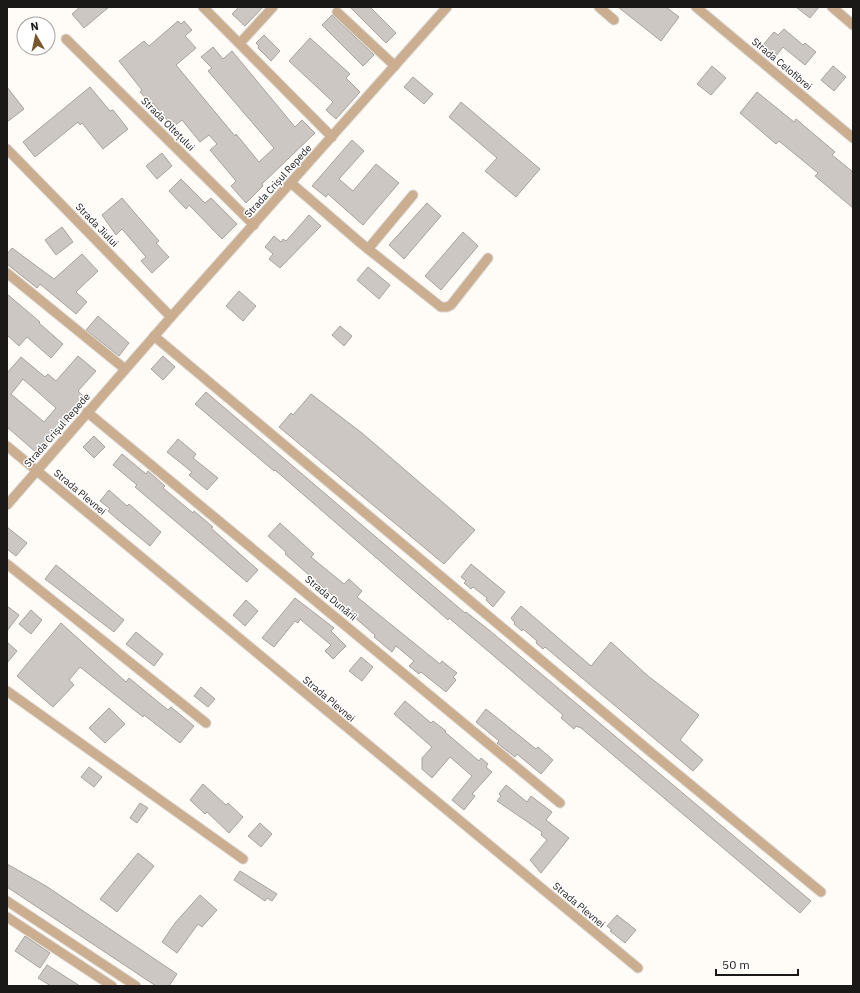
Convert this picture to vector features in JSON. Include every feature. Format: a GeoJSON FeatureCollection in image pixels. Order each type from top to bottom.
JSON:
{"type":"FeatureCollection","features":[{"type":"Feature","properties":{"kind":"street"},"geometry":{"type":"LineString","coordinates":[[203,7],[332,137]]}},
{"type":"Feature","properties":{"kind":"street"},"geometry":{"type":"LineString","coordinates":[[240,43],[273,7]]}},
{"type":"Feature","properties":{"kind":"street","name":"Strada Crișul Repede"},"geometry":{"type":"LineString","coordinates":[[7,506],[36,470],[124,369],[447,7]]}},
{"type":"Feature","properties":{"kind":"street"},"geometry":{"type":"LineString","coordinates":[[599,7],[614,20]]}},
{"type":"Feature","properties":{"kind":"street","name":"Strada Celofibrei"},"geometry":{"type":"LineString","coordinates":[[696,7],[853,138]]}},
{"type":"Feature","properties":{"kind":"street"},"geometry":{"type":"LineString","coordinates":[[832,7],[853,25]]}},
{"type":"Feature","properties":{"kind":"street"},"geometry":{"type":"LineString","coordinates":[[337,12],[395,66]]}},
{"type":"Feature","properties":{"kind":"street","name":"Strada Oltețului"},"geometry":{"type":"LineString","coordinates":[[66,39],[254,225]]}},
{"type":"Feature","properties":{"kind":"street","name":"Strada Jiului"},"geometry":{"type":"LineString","coordinates":[[7,149],[171,317]]}},
{"type":"Feature","properties":{"kind":"street"},"geometry":{"type":"LineString","coordinates":[[291,183],[368,249],[441,306],[446,307],[451,305],[488,258]]}},
{"type":"Feature","properties":{"kind":"street"},"geometry":{"type":"LineString","coordinates":[[368,249],[413,195]]}},
{"type":"Feature","properties":{"kind":"street"},"geometry":{"type":"LineString","coordinates":[[7,273],[124,369]]}},
{"type":"Feature","properties":{"kind":"street"},"geometry":{"type":"LineString","coordinates":[[154,336],[652,753],[821,892]]}},
{"type":"Feature","properties":{"kind":"street","name":"Strada Dunării"},"geometry":{"type":"LineString","coordinates":[[87,412],[560,803]]}},
{"type":"Feature","properties":{"kind":"street","name":"Strada Plevnei"},"geometry":{"type":"LineString","coordinates":[[7,446],[638,968]]}},
{"type":"Feature","properties":{"kind":"street"},"geometry":{"type":"LineString","coordinates":[[7,564],[206,723]]}},
{"type":"Feature","properties":{"kind":"street"},"geometry":{"type":"LineString","coordinates":[[7,691],[243,859]]}},
{"type":"Feature","properties":{"kind":"street"},"geometry":{"type":"LineString","coordinates":[[7,901],[136,986]]}},
{"type":"Feature","properties":{"kind":"street"},"geometry":{"type":"LineString","coordinates":[[7,917],[112,986]]}},
{"type":"Feature","properties":{"kind":"building"},"geometry":{"type":"Polygon","coordinates":[[[80,7],[109,7],[84,28],[72,14],[80,7]]]}},
{"type":"Feature","properties":{"kind":"building"},"geometry":{"type":"Polygon","coordinates":[[[239,7],[263,7],[245,26],[232,14],[239,7]]]}},
{"type":"Feature","properties":{"kind":"building"},"geometry":{"type":"Polygon","coordinates":[[[350,7],[370,7],[396,33],[386,43],[350,7]]]}},
{"type":"Feature","properties":{"kind":"building"},"geometry":{"type":"Polygon","coordinates":[[[618,7],[666,7],[679,17],[661,41],[618,7]]]}},
{"type":"Feature","properties":{"kind":"building"},"geometry":{"type":"Polygon","coordinates":[[[796,7],[819,7],[810,18],[796,7]]]}},
{"type":"Feature","properties":{"kind":"building"},"geometry":{"type":"Polygon","coordinates":[[[332,15],[374,55],[363,66],[322,25],[332,15]]]}},
{"type":"Feature","properties":{"kind":"building"},"geometry":{"type":"Polygon","coordinates":[[[178,21],[181,24],[184,21],[192,30],[185,36],[196,48],[176,65],[235,136],[236,134],[259,162],[274,148],[208,71],[212,68],[201,57],[213,47],[223,59],[232,51],[295,127],[302,120],[315,133],[262,184],[263,186],[246,203],[231,186],[236,181],[210,150],[217,144],[209,135],[200,142],[182,120],[173,127],[153,103],[151,104],[140,92],[142,90],[119,61],[144,41],[149,46],[178,21]]]}},
{"type":"Feature","properties":{"kind":"building"},"geometry":{"type":"Polygon","coordinates":[[[784,29],[803,45],[805,43],[816,52],[805,65],[783,47],[776,56],[763,45],[774,32],[778,35],[784,29]]]}},
{"type":"Feature","properties":{"kind":"building"},"geometry":{"type":"Polygon","coordinates":[[[264,35],[280,51],[271,61],[258,48],[259,46],[256,43],[264,35]]]}},
{"type":"Feature","properties":{"kind":"building"},"geometry":{"type":"Polygon","coordinates":[[[310,38],[350,74],[346,78],[360,92],[336,119],[326,110],[333,102],[289,61],[310,38]]]}},
{"type":"Feature","properties":{"kind":"building"},"geometry":{"type":"Polygon","coordinates":[[[712,66],[726,78],[711,95],[697,84],[712,66]]]}},
{"type":"Feature","properties":{"kind":"building"},"geometry":{"type":"Polygon","coordinates":[[[833,66],[846,77],[834,91],[821,80],[833,66]]]}},
{"type":"Feature","properties":{"kind":"building"},"geometry":{"type":"Polygon","coordinates":[[[413,77],[433,94],[424,104],[404,87],[413,77]]]}},
{"type":"Feature","properties":{"kind":"building"},"geometry":{"type":"Polygon","coordinates":[[[7,87],[24,109],[7,122],[7,87]]]}},
{"type":"Feature","properties":{"kind":"building"},"geometry":{"type":"Polygon","coordinates":[[[90,87],[110,111],[113,110],[128,129],[103,149],[82,123],[80,125],[78,122],[35,157],[23,142],[90,87]]]}},
{"type":"Feature","properties":{"kind":"building"},"geometry":{"type":"Polygon","coordinates":[[[757,92],[794,122],[796,119],[835,152],[832,155],[853,172],[853,208],[815,176],[818,173],[779,141],[776,144],[740,113],[757,92]]]}},
{"type":"Feature","properties":{"kind":"building"},"geometry":{"type":"Polygon","coordinates":[[[461,102],[540,169],[516,197],[485,171],[497,158],[449,117],[461,102]]]}},
{"type":"Feature","properties":{"kind":"building"},"geometry":{"type":"Polygon","coordinates":[[[352,140],[364,151],[339,179],[353,191],[376,164],[399,183],[363,225],[328,194],[326,197],[312,186],[352,140]]]}},
{"type":"Feature","properties":{"kind":"building"},"geometry":{"type":"Polygon","coordinates":[[[162,153],[172,166],[157,179],[146,166],[162,153]]]}},
{"type":"Feature","properties":{"kind":"building"},"geometry":{"type":"Polygon","coordinates":[[[181,179],[205,203],[211,198],[237,224],[222,239],[189,205],[186,209],[169,191],[181,179]]]}},
{"type":"Feature","properties":{"kind":"building"},"geometry":{"type":"Polygon","coordinates":[[[122,198],[159,241],[156,243],[169,257],[152,273],[141,261],[146,257],[122,229],[116,235],[102,215],[122,198]]]}},
{"type":"Feature","properties":{"kind":"building"},"geometry":{"type":"Polygon","coordinates":[[[427,203],[441,216],[404,259],[389,245],[427,203]]]}},
{"type":"Feature","properties":{"kind":"building"},"geometry":{"type":"Polygon","coordinates":[[[309,215],[321,226],[280,268],[269,259],[273,254],[265,247],[274,236],[281,242],[283,239],[286,241],[309,215]]]}},
{"type":"Feature","properties":{"kind":"building"},"geometry":{"type":"Polygon","coordinates":[[[62,227],[73,242],[56,255],[45,240],[62,227]]]}},
{"type":"Feature","properties":{"kind":"building"},"geometry":{"type":"Polygon","coordinates":[[[463,232],[478,246],[441,290],[425,276],[463,232]]]}},
{"type":"Feature","properties":{"kind":"building"},"geometry":{"type":"Polygon","coordinates":[[[12,248],[54,279],[82,254],[98,271],[76,292],[87,302],[76,314],[40,284],[37,288],[7,264],[7,254],[12,248]]]}},
{"type":"Feature","properties":{"kind":"building"},"geometry":{"type":"Polygon","coordinates":[[[368,267],[390,285],[379,299],[357,280],[368,267]]]}},
{"type":"Feature","properties":{"kind":"building"},"geometry":{"type":"Polygon","coordinates":[[[239,291],[256,306],[243,321],[226,306],[239,291]]]}},
{"type":"Feature","properties":{"kind":"building"},"geometry":{"type":"Polygon","coordinates":[[[7,294],[63,344],[51,358],[27,337],[19,346],[7,335],[7,294]]]}},
{"type":"Feature","properties":{"kind":"building"},"geometry":{"type":"Polygon","coordinates":[[[98,316],[129,343],[119,356],[86,330],[98,316]]]}},
{"type":"Feature","properties":{"kind":"building"},"geometry":{"type":"Polygon","coordinates":[[[340,326],[352,336],[344,346],[332,335],[340,326]]]}},
{"type":"Feature","properties":{"kind":"building"},"geometry":{"type":"Polygon","coordinates":[[[78,356],[96,371],[78,391],[85,398],[38,454],[7,427],[7,373],[21,357],[45,377],[48,374],[56,381],[78,356]],[[23,379],[11,394],[44,422],[56,408],[23,379]]]}},
{"type":"Feature","properties":{"kind":"building"},"geometry":{"type":"Polygon","coordinates":[[[163,356],[175,367],[163,380],[151,369],[163,356]]]}},
{"type":"Feature","properties":{"kind":"building"},"geometry":{"type":"Polygon","coordinates":[[[206,392],[465,613],[466,612],[489,630],[811,901],[800,913],[581,728],[576,726],[574,729],[561,718],[563,715],[449,618],[448,620],[275,470],[274,471],[195,404],[206,392]]]}},
{"type":"Feature","properties":{"kind":"building"},"geometry":{"type":"Polygon","coordinates":[[[311,394],[362,433],[475,530],[444,564],[279,427],[291,413],[293,415],[311,394]]]}},
{"type":"Feature","properties":{"kind":"building"},"geometry":{"type":"Polygon","coordinates":[[[94,436],[105,447],[94,458],[83,447],[94,436]]]}},
{"type":"Feature","properties":{"kind":"building"},"geometry":{"type":"Polygon","coordinates":[[[178,439],[196,454],[193,458],[218,478],[207,490],[189,475],[192,472],[167,452],[178,439]]]}},
{"type":"Feature","properties":{"kind":"building"},"geometry":{"type":"Polygon","coordinates":[[[122,454],[146,474],[148,471],[165,486],[163,488],[193,513],[194,511],[213,527],[211,528],[258,570],[247,582],[135,487],[137,485],[113,465],[122,454]]]}},
{"type":"Feature","properties":{"kind":"building"},"geometry":{"type":"Polygon","coordinates":[[[109,490],[127,506],[129,504],[161,532],[150,546],[108,511],[110,509],[100,501],[109,490]]]}},
{"type":"Feature","properties":{"kind":"building"},"geometry":{"type":"Polygon","coordinates":[[[280,523],[314,554],[311,557],[344,584],[349,579],[362,591],[357,597],[440,664],[442,661],[457,673],[453,677],[456,680],[446,692],[421,672],[419,674],[409,666],[414,661],[396,646],[392,652],[374,637],[375,635],[353,616],[355,615],[285,554],[286,552],[268,536],[280,523]]]}},
{"type":"Feature","properties":{"kind":"building"},"geometry":{"type":"Polygon","coordinates":[[[7,527],[27,543],[16,556],[7,549],[7,527]]]}},
{"type":"Feature","properties":{"kind":"building"},"geometry":{"type":"Polygon","coordinates":[[[471,564],[505,592],[493,607],[486,600],[487,598],[473,587],[471,589],[464,583],[466,581],[461,577],[471,564]]]}},
{"type":"Feature","properties":{"kind":"building"},"geometry":{"type":"Polygon","coordinates":[[[56,565],[124,620],[114,632],[45,579],[56,565]]]}},
{"type":"Feature","properties":{"kind":"building"},"geometry":{"type":"Polygon","coordinates":[[[295,598],[334,628],[331,631],[346,646],[333,659],[325,651],[331,645],[300,619],[298,623],[295,621],[274,647],[262,638],[295,598]]]}},
{"type":"Feature","properties":{"kind":"building"},"geometry":{"type":"Polygon","coordinates":[[[246,600],[258,611],[245,626],[233,615],[246,600]]]}},
{"type":"Feature","properties":{"kind":"building"},"geometry":{"type":"Polygon","coordinates":[[[7,606],[19,615],[7,631],[7,606]]]}},
{"type":"Feature","properties":{"kind":"building"},"geometry":{"type":"Polygon","coordinates":[[[521,606],[591,666],[611,642],[648,676],[699,715],[680,740],[703,760],[693,771],[545,647],[543,649],[536,643],[537,641],[523,629],[522,631],[514,624],[515,623],[511,618],[521,606]]]}},
{"type":"Feature","properties":{"kind":"building"},"geometry":{"type":"Polygon","coordinates":[[[31,610],[42,620],[31,634],[19,624],[31,610]]]}},
{"type":"Feature","properties":{"kind":"building"},"geometry":{"type":"Polygon","coordinates":[[[61,623],[126,682],[129,678],[168,710],[171,707],[194,726],[180,743],[144,715],[143,717],[80,667],[69,680],[74,685],[53,707],[17,676],[61,623]]]}},
{"type":"Feature","properties":{"kind":"building"},"geometry":{"type":"Polygon","coordinates":[[[136,632],[163,654],[154,666],[126,644],[136,632]]]}},
{"type":"Feature","properties":{"kind":"building"},"geometry":{"type":"Polygon","coordinates":[[[7,642],[17,651],[7,663],[7,642]]]}},
{"type":"Feature","properties":{"kind":"building"},"geometry":{"type":"Polygon","coordinates":[[[361,657],[373,667],[362,681],[349,671],[361,657]]]}},
{"type":"Feature","properties":{"kind":"building"},"geometry":{"type":"Polygon","coordinates":[[[201,687],[215,699],[208,707],[194,696],[201,687]]]}},
{"type":"Feature","properties":{"kind":"building"},"geometry":{"type":"Polygon","coordinates":[[[405,701],[431,723],[433,721],[446,731],[445,732],[479,761],[481,758],[488,764],[486,767],[492,772],[472,794],[475,796],[464,810],[452,800],[472,776],[450,757],[432,778],[422,769],[422,758],[432,747],[394,714],[405,701]]]}},
{"type":"Feature","properties":{"kind":"building"},"geometry":{"type":"Polygon","coordinates":[[[109,708],[125,724],[105,743],[89,728],[109,708]]]}},
{"type":"Feature","properties":{"kind":"building"},"geometry":{"type":"Polygon","coordinates":[[[486,709],[536,749],[538,747],[553,760],[541,774],[517,754],[515,757],[497,743],[499,741],[476,722],[486,709]]]}},
{"type":"Feature","properties":{"kind":"building"},"geometry":{"type":"Polygon","coordinates":[[[89,767],[102,777],[94,787],[81,777],[89,767]]]}},
{"type":"Feature","properties":{"kind":"building"},"geometry":{"type":"Polygon","coordinates":[[[203,784],[226,805],[228,803],[243,817],[229,833],[207,812],[205,814],[190,800],[203,784]]]}},
{"type":"Feature","properties":{"kind":"building"},"geometry":{"type":"Polygon","coordinates":[[[506,785],[527,802],[531,796],[552,812],[546,820],[569,838],[541,873],[530,860],[547,840],[541,835],[542,832],[497,801],[501,796],[499,794],[506,785]]]}},
{"type":"Feature","properties":{"kind":"building"},"geometry":{"type":"Polygon","coordinates":[[[140,803],[148,808],[137,823],[130,818],[140,803]]]}},
{"type":"Feature","properties":{"kind":"building"},"geometry":{"type":"Polygon","coordinates":[[[260,823],[272,834],[261,847],[248,836],[260,823]]]}},
{"type":"Feature","properties":{"kind":"building"},"geometry":{"type":"Polygon","coordinates":[[[138,853],[154,866],[117,912],[100,899],[138,853]]]}},
{"type":"Feature","properties":{"kind":"building"},"geometry":{"type":"Polygon","coordinates":[[[7,864],[46,886],[177,974],[169,986],[156,986],[7,887],[7,864]]]}},
{"type":"Feature","properties":{"kind":"building"},"geometry":{"type":"Polygon","coordinates":[[[240,871],[277,894],[272,901],[267,898],[265,901],[234,880],[240,871]]]}},
{"type":"Feature","properties":{"kind":"building"},"geometry":{"type":"Polygon","coordinates":[[[200,895],[217,910],[202,927],[198,924],[177,953],[162,942],[175,923],[200,895]]]}},
{"type":"Feature","properties":{"kind":"building"},"geometry":{"type":"Polygon","coordinates":[[[617,915],[636,930],[625,943],[610,931],[612,930],[607,926],[617,915]]]}},
{"type":"Feature","properties":{"kind":"building"},"geometry":{"type":"Polygon","coordinates":[[[25,936],[50,953],[40,968],[15,951],[25,936]]]}},
{"type":"Feature","properties":{"kind":"building"},"geometry":{"type":"Polygon","coordinates":[[[47,965],[80,986],[51,986],[38,978],[47,965]]]}}]}
